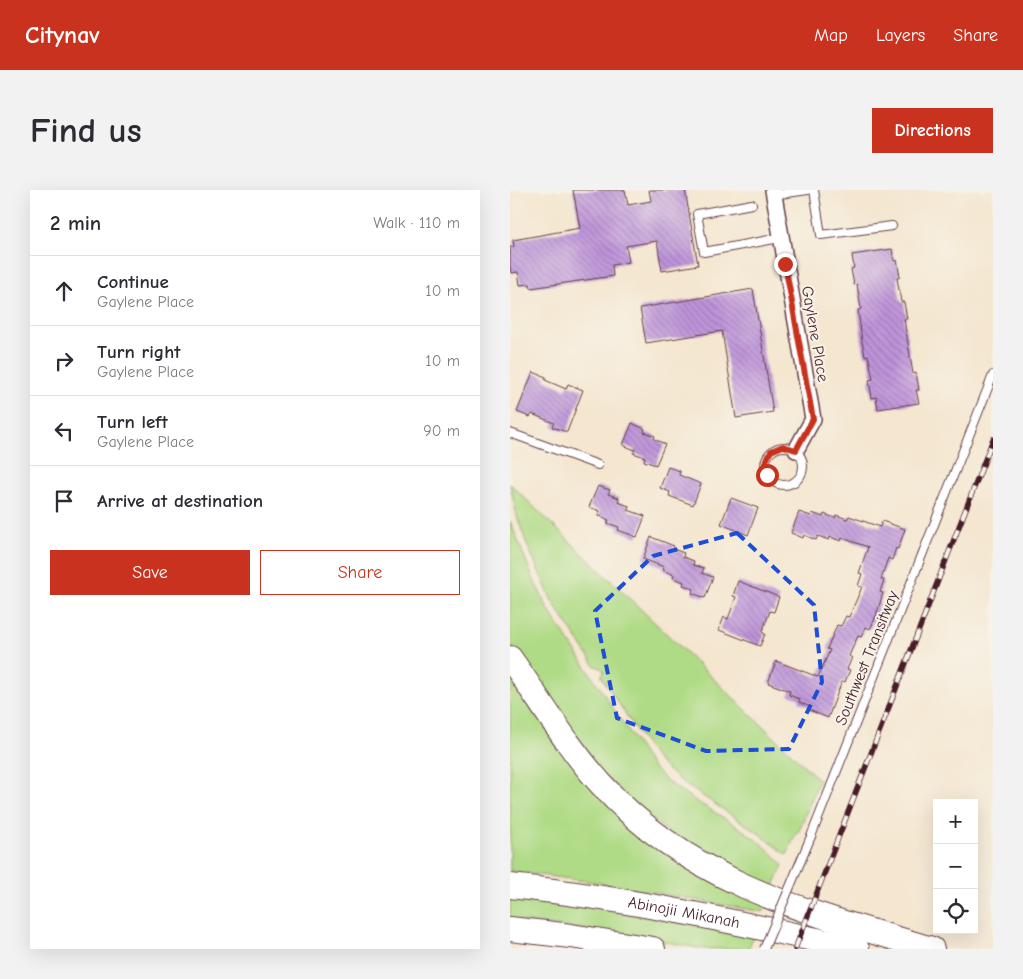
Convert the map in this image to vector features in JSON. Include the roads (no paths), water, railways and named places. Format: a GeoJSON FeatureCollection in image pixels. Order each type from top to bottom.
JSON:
{"type":"FeatureCollection","features":[{"type":"Feature","properties":{"kind":"main road"},"geometry":{"type":"LineString","coordinates":[[510,658],[568,744],[600,783],[637,820],[673,848],[723,877],[761,894],[835,920],[932,949]]}},
{"type":"Feature","properties":{"kind":"main road","name":"Abinojii Mikanah"},"geometry":{"type":"LineString","coordinates":[[510,886],[677,910],[857,949]]}},
{"type":"Feature","properties":{"kind":"main road"},"geometry":{"type":"LineString","coordinates":[[510,929],[571,936],[653,949]]}},
{"type":"Feature","properties":{"kind":"street","name":"Gaylene Place"},"geometry":{"type":"LineString","coordinates":[[773,192],[813,419],[796,450]]}},
{"type":"Feature","properties":{"kind":"lane"},"geometry":{"type":"LineString","coordinates":[[773,192],[808,190]]}},
{"type":"Feature","properties":{"kind":"lane"},"geometry":{"type":"LineString","coordinates":[[814,190],[821,235],[892,226]]}},
{"type":"Feature","properties":{"kind":"lane"},"geometry":{"type":"LineString","coordinates":[[752,204],[697,214],[704,252],[780,238]]}},
{"type":"Feature","properties":{"kind":"lane","name":"Southwest Transitway"},"geometry":{"type":"LineString","coordinates":[[764,949],[812,834],[993,375]]}},
{"type":"Feature","properties":{"kind":"lane"},"geometry":{"type":"LineString","coordinates":[[510,433],[598,465]]}},
{"type":"Feature","properties":{"kind":"lane"},"geometry":{"type":"LineString","coordinates":[[783,446],[796,450],[803,463],[800,476],[795,481],[784,485],[772,481],[765,469],[766,457],[771,451],[783,446]]}},
{"type":"Feature","properties":{"kind":"railway"},"geometry":{"type":"LineString","coordinates":[[795,949],[993,439]]}}]}
